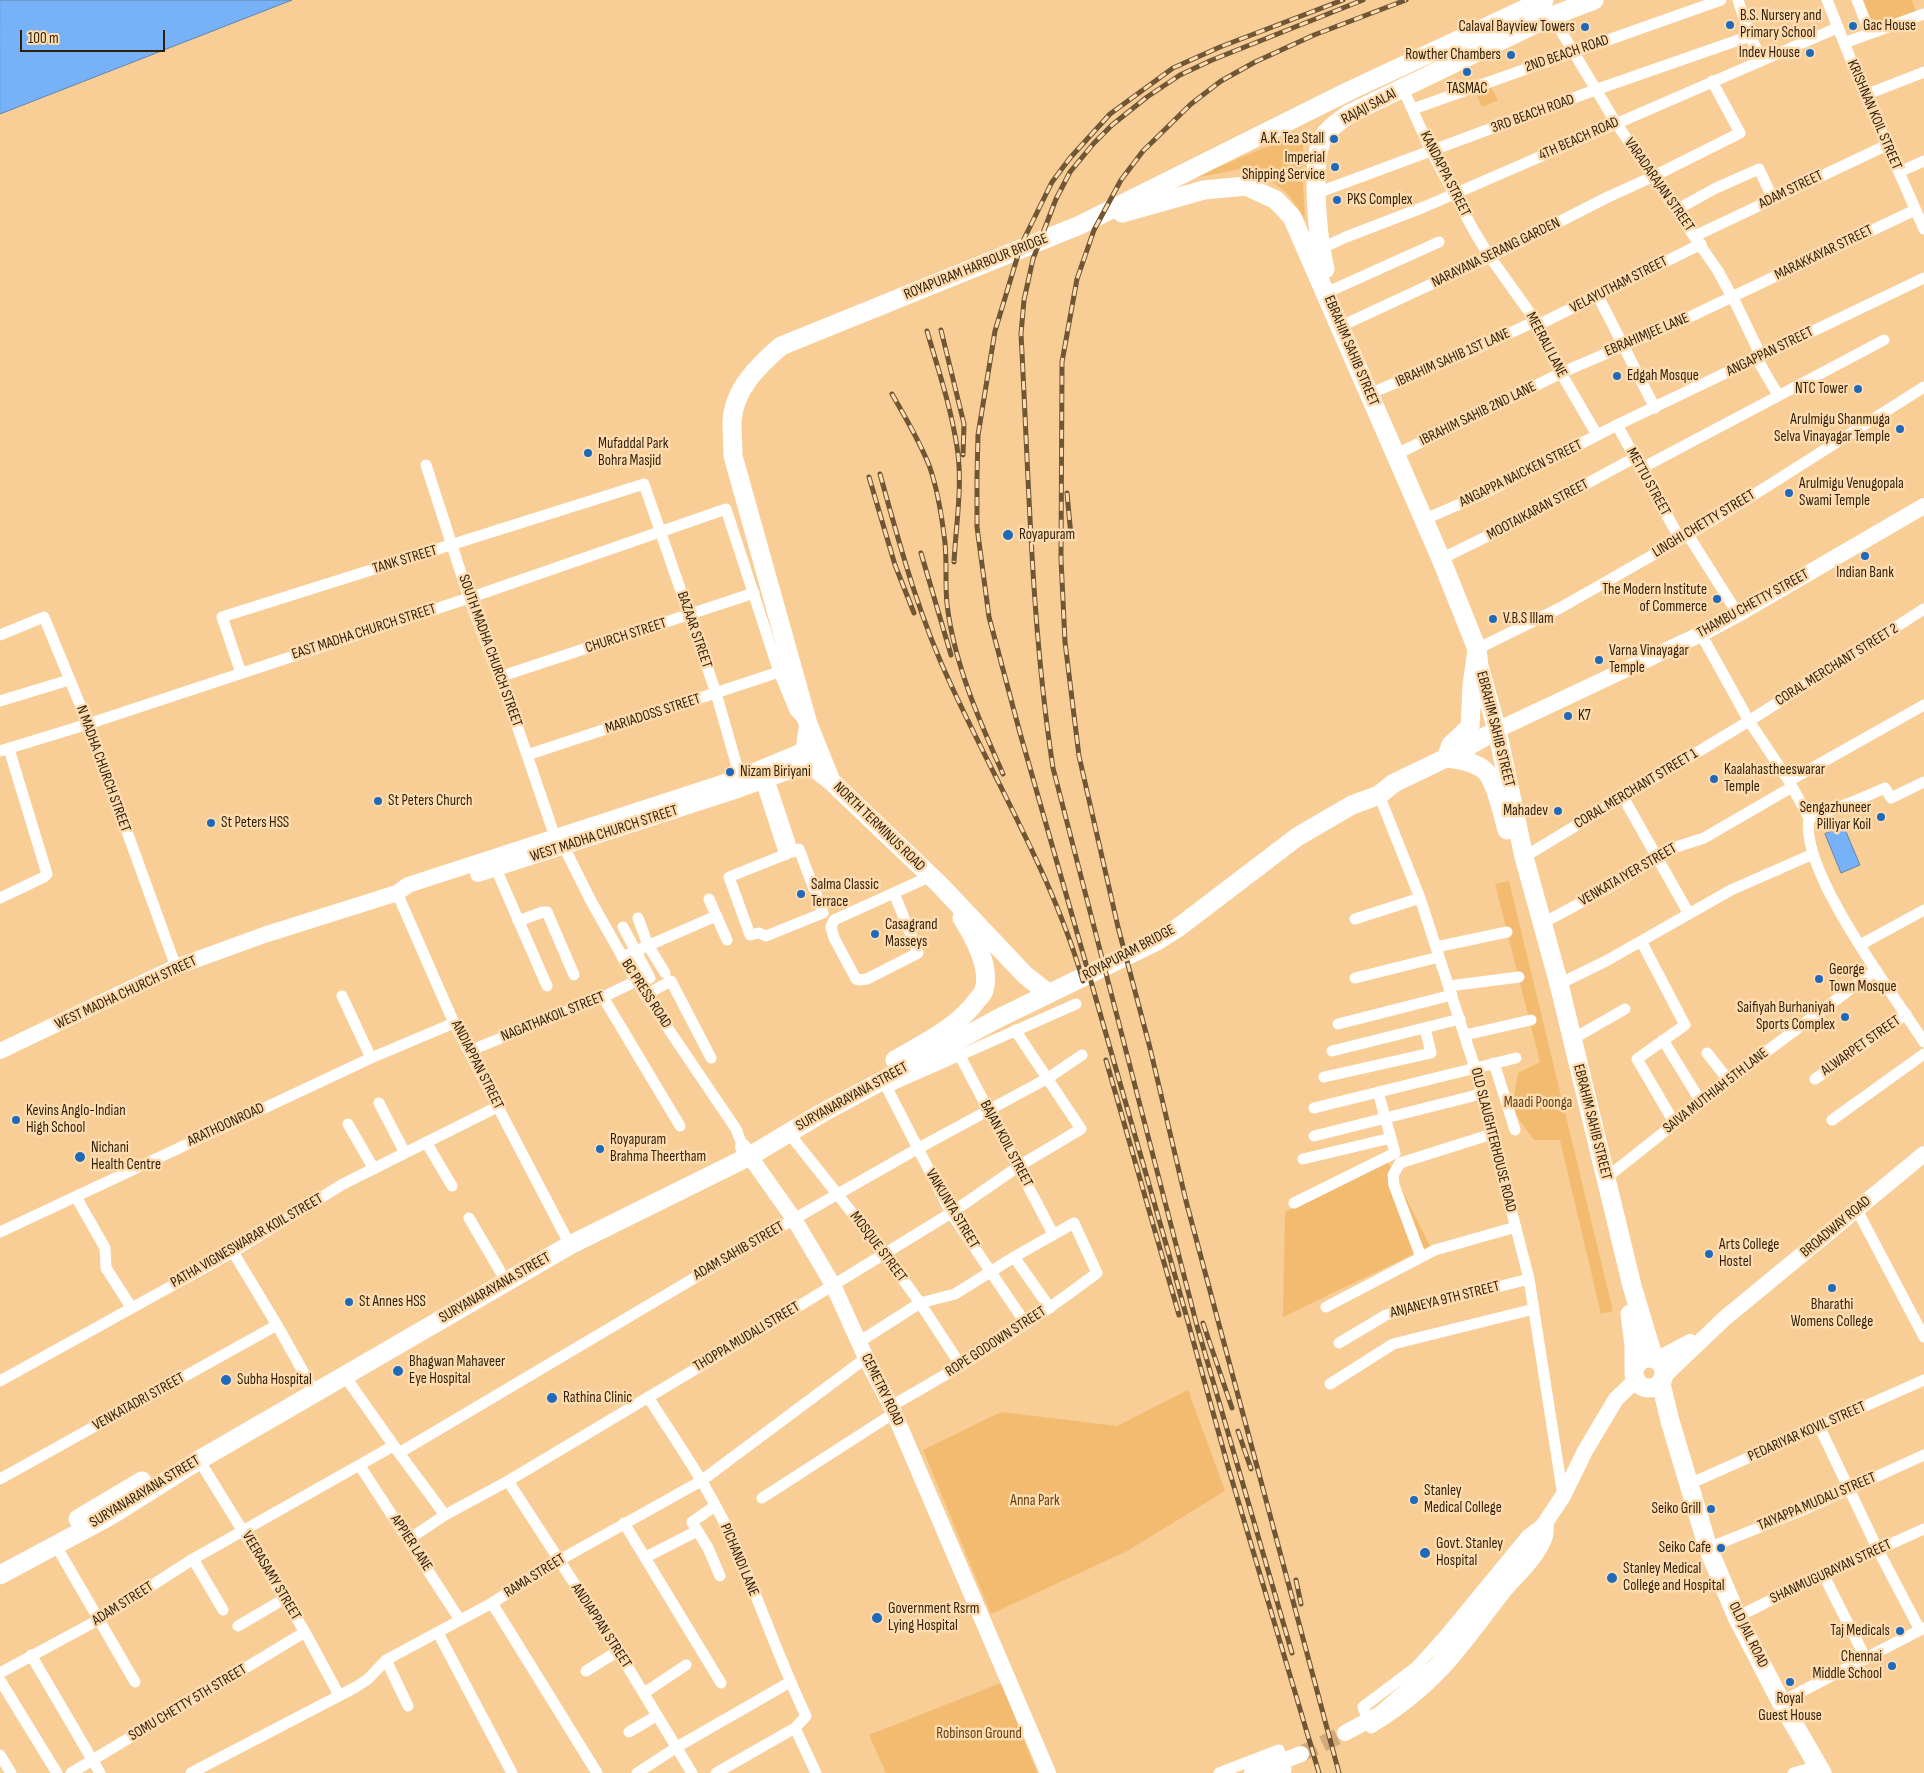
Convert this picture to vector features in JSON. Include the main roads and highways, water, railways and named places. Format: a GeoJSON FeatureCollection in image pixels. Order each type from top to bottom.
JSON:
{"type":"FeatureCollection","features":[{"type":"Feature","properties":{"kind":"main road","name":"RAJAJI SALAI"},"geometry":{"type":"LineString","coordinates":[[1352,90],[1548,8],[1594,0]]}},
{"type":"Feature","properties":{"kind":"main road","name":"RAJAJI SALAI"},"geometry":{"type":"LineString","coordinates":[[1339,327],[1320,249],[1316,170],[1321,141],[1330,129],[1348,114],[1404,89],[1548,8]]}},
{"type":"Feature","properties":{"kind":"main road","name":"ROYAPURAM HARBOUR BRIDGE"},"geometry":{"type":"LineString","coordinates":[[754,530],[733,456],[732,418],[741,390],[761,364],[781,346],[1080,225],[1352,90]]}},
{"type":"Feature","properties":{"kind":"main road","name":"EBRAHIM SAHIB STREET"},"geometry":{"type":"LineString","coordinates":[[1080,225],[1204,190],[1246,186],[1276,200],[1292,217],[1441,559],[1478,649],[1480,666],[1496,730],[1498,775],[1625,1289],[1633,1329],[1636,1378]]}},
{"type":"Feature","properties":{"kind":"main road","name":"THAMBU CHETTY STREET"},"geometry":{"type":"LineString","coordinates":[[1496,730],[1701,634],[1924,506]]}},
{"type":"Feature","properties":{"kind":"main road","name":"NORTH TERMINUS ROAD"},"geometry":{"type":"LineString","coordinates":[[754,530],[808,724],[831,781],[935,880],[1024,975],[1049,994]]}},
{"type":"Feature","properties":{"kind":"main road"},"geometry":{"type":"LineString","coordinates":[[1446,758],[1451,745],[1470,727],[1472,686],[1478,649]]}},
{"type":"Feature","properties":{"kind":"main road"},"geometry":{"type":"LineString","coordinates":[[808,724],[807,757],[831,781]]}},
{"type":"Feature","properties":{"kind":"main road","name":"ROYAPURAM BRIDGE"},"geometry":{"type":"LineString","coordinates":[[1049,994],[1172,932],[1296,837],[1352,805],[1379,795],[1394,783],[1446,758],[1496,730]]}},
{"type":"Feature","properties":{"kind":"main road","name":"WEST MADHA CHURCH STREET"},"geometry":{"type":"LineString","coordinates":[[559,842],[740,778],[807,757]]}},
{"type":"Feature","properties":{"kind":"main road","name":"WEST MADHA CHURCH STREET"},"geometry":{"type":"LineString","coordinates":[[0,1051],[176,967],[264,935],[397,893],[408,885],[432,883],[559,842],[765,780],[807,757]]}},
{"type":"Feature","properties":{"kind":"main road","name":"EBRAHIM SAHIB STREET"},"geometry":{"type":"LineString","coordinates":[[1446,758],[1460,760],[1498,775]]}},
{"type":"Feature","properties":{"kind":"main road","name":"EBRAHIM SAHIB STREET"},"geometry":{"type":"LineString","coordinates":[[1498,775],[1543,922],[1632,1286],[1659,1370]]}},
{"type":"Feature","properties":{"kind":"main road","name":"SURYANARAYANA STREET"},"geometry":{"type":"LineString","coordinates":[[746,1152],[783,1126],[949,1028],[970,1010],[984,990],[985,973],[980,953],[970,930],[935,880]]}},
{"type":"Feature","properties":{"kind":"main road","name":"SURYANARAYANA STREET"},"geometry":{"type":"LineString","coordinates":[[0,1562],[53,1534],[173,1462],[385,1341],[500,1271],[788,1132],[999,1018],[1049,994]]}},
{"type":"Feature","properties":{"kind":"main road","name":"CEMETRY ROAD"},"geometry":{"type":"LineString","coordinates":[[746,1152],[794,1219],[833,1285],[866,1358],[893,1410],[1048,1773]]}},
{"type":"Feature","properties":{"kind":"main road","name":"BROADWAY ROAD"},"geometry":{"type":"LineString","coordinates":[[1659,1370],[1924,1154]]}},
{"type":"Feature","properties":{"kind":"main road","name":"SURYANARAYANA STREET"},"geometry":{"type":"LineString","coordinates":[[0,1575],[110,1516],[198,1460],[344,1375],[566,1239]]}},
{"type":"Feature","properties":{"kind":"main road"},"geometry":{"type":"LineString","coordinates":[[1345,1732],[1380,1714],[1433,1670],[1512,1570],[1548,1519],[1563,1496],[1585,1451],[1616,1399],[1636,1378],[1639,1362],[1644,1359],[1659,1370],[1652,1388],[1643,1387],[1636,1378]]}},
{"type":"Feature","properties":{"kind":"main road","name":"OLD JAIL ROAD"},"geometry":{"type":"LineString","coordinates":[[1659,1370],[1670,1421],[1708,1548],[1737,1617],[1781,1702],[1820,1770]]}},
{"type":"Feature","properties":{"kind":"main road","name":"OLD JAIL ROAD"},"geometry":{"type":"LineString","coordinates":[[1636,1378],[1654,1405],[1682,1461]]}},
{"type":"Feature","properties":{"kind":"main road"},"geometry":{"type":"LineString","coordinates":[[1252,1773],[1301,1754]]}},
{"type":"Feature","properties":{"kind":"water"},"geometry":{"type":"Polygon","coordinates":[[[0,0],[292,0],[0,114],[0,0]]]}},
{"type":"Feature","properties":{"kind":"water"},"geometry":{"type":"Polygon","coordinates":[[[1844,827],[1860,865],[1841,873],[1825,834],[1844,827]]]}},
{"type":"Feature","properties":{"kind":"tunnel"},"geometry":{"type":"LineString","coordinates":[[1301,1754],[1345,1733]]}},
{"type":"Feature","properties":{"kind":"railway"},"geometry":{"type":"LineString","coordinates":[[1319,1773],[1229,1470],[1020,733],[989,617],[977,527],[977,477],[978,435],[995,331],[1021,245],[1052,182],[1070,158],[1110,114],[1173,68],[1220,47],[1343,0]]}},
{"type":"Feature","properties":{"kind":"railway"},"geometry":{"type":"LineString","coordinates":[[1292,1653],[1197,1326],[1053,768],[1035,606],[1021,334],[1024,300],[1033,259],[1056,199],[1070,172],[1112,125],[1147,97],[1180,75],[1212,60],[1363,0]]}},
{"type":"Feature","properties":{"kind":"railway"},"geometry":{"type":"LineString","coordinates":[[1339,1773],[1186,1201],[1150,1048],[1118,927],[1079,756],[1065,642],[1061,559],[1062,362],[1077,279],[1094,230],[1121,180],[1143,151],[1191,104],[1221,81],[1255,62],[1314,35],[1406,0]]}},
{"type":"Feature","properties":{"kind":"railway"},"geometry":{"type":"LineString","coordinates":[[941,330],[964,424],[963,455]]}},
{"type":"Feature","properties":{"kind":"railway"},"geometry":{"type":"LineString","coordinates":[[927,331],[948,403],[959,461],[954,562]]}},
{"type":"Feature","properties":{"kind":"railway"},"geometry":{"type":"LineString","coordinates":[[892,394],[912,429],[932,474],[944,533],[947,604],[955,648],[969,691],[1003,774]]}},
{"type":"Feature","properties":{"kind":"railway"},"geometry":{"type":"LineString","coordinates":[[880,474],[911,581],[929,633],[968,722],[1040,867],[1071,942],[1083,981]]}},
{"type":"Feature","properties":{"kind":"railway"},"geometry":{"type":"LineString","coordinates":[[869,477],[895,565],[914,613]]}},
{"type":"Feature","properties":{"kind":"railway"},"geometry":{"type":"LineString","coordinates":[[1067,493],[1071,536]]}},
{"type":"Feature","properties":{"kind":"railway"},"geometry":{"type":"LineString","coordinates":[[921,553],[951,655]]}},
{"type":"Feature","properties":{"kind":"railway"},"geometry":{"type":"LineString","coordinates":[[1106,1060],[1179,1315]]}},
{"type":"Feature","properties":{"kind":"railway"},"geometry":{"type":"LineString","coordinates":[[1203,1323],[1232,1408]]}},
{"type":"Feature","properties":{"kind":"railway"},"geometry":{"type":"LineString","coordinates":[[1238,1431],[1251,1469]]}},
{"type":"Feature","properties":{"kind":"railway"},"geometry":{"type":"LineString","coordinates":[[1296,1580],[1301,1604]]}},
{"type":"Feature","properties":{"kind":"place","name":"B.S. Nursery and Primary School"},"geometry":{"type":"Point","coordinates":[1730,25]}},
{"type":"Feature","properties":{"kind":"place","name":"Gac House"},"geometry":{"type":"Point","coordinates":[1853,26]}},
{"type":"Feature","properties":{"kind":"place","name":"Calaval Bayview Towers"},"geometry":{"type":"Point","coordinates":[1585,27]}},
{"type":"Feature","properties":{"kind":"place","name":"Indev House"},"geometry":{"type":"Point","coordinates":[1810,53]}},
{"type":"Feature","properties":{"kind":"place","name":"Rowther Chambers"},"geometry":{"type":"Point","coordinates":[1511,55]}},
{"type":"Feature","properties":{"kind":"place","name":"TASMAC"},"geometry":{"type":"Point","coordinates":[1467,72]}},
{"type":"Feature","properties":{"kind":"place","name":"A.K. Tea Stall"},"geometry":{"type":"Point","coordinates":[1334,139]}},
{"type":"Feature","properties":{"kind":"place","name":"Imperial Shipping Service"},"geometry":{"type":"Point","coordinates":[1335,167]}},
{"type":"Feature","properties":{"kind":"place","name":"PKS Complex"},"geometry":{"type":"Point","coordinates":[1337,200]}},
{"type":"Feature","properties":{"kind":"place","name":"Edgah Mosque"},"geometry":{"type":"Point","coordinates":[1617,376]}},
{"type":"Feature","properties":{"kind":"place","name":"NTC Tower"},"geometry":{"type":"Point","coordinates":[1858,389]}},
{"type":"Feature","properties":{"kind":"place","name":"Arulmigu Shanmuga Selva Vinayagar Temple"},"geometry":{"type":"Point","coordinates":[1900,429]}},
{"type":"Feature","properties":{"kind":"place","name":"Mufaddal Park Bohra Masjid"},"geometry":{"type":"Point","coordinates":[588,453]}},
{"type":"Feature","properties":{"kind":"place","name":"Arulmigu Venugopala Swami Temple"},"geometry":{"type":"Point","coordinates":[1789,493]}},
{"type":"Feature","properties":{"kind":"place","name":"Royapuram"},"geometry":{"type":"Point","coordinates":[1008,535]}},
{"type":"Feature","properties":{"kind":"place","name":"Indian Bank"},"geometry":{"type":"Point","coordinates":[1865,556]}},
{"type":"Feature","properties":{"kind":"place","name":"The Modern Institute of Commerce"},"geometry":{"type":"Point","coordinates":[1717,599]}},
{"type":"Feature","properties":{"kind":"place","name":"V.B.S Illam"},"geometry":{"type":"Point","coordinates":[1493,619]}},
{"type":"Feature","properties":{"kind":"place","name":"Varna Vinayagar Temple"},"geometry":{"type":"Point","coordinates":[1599,660]}},
{"type":"Feature","properties":{"kind":"place","name":"K7"},"geometry":{"type":"Point","coordinates":[1568,716]}},
{"type":"Feature","properties":{"kind":"place","name":"Nizam Biriyani"},"geometry":{"type":"Point","coordinates":[730,772]}},
{"type":"Feature","properties":{"kind":"place","name":"Kaalahastheeswarar Temple"},"geometry":{"type":"Point","coordinates":[1714,779]}},
{"type":"Feature","properties":{"kind":"place","name":"St Peters Church"},"geometry":{"type":"Point","coordinates":[378,801]}},
{"type":"Feature","properties":{"kind":"place","name":"Mahadev"},"geometry":{"type":"Point","coordinates":[1558,811]}},
{"type":"Feature","properties":{"kind":"place","name":"Sengazhuneer Pilliyar Koil"},"geometry":{"type":"Point","coordinates":[1881,817]}},
{"type":"Feature","properties":{"kind":"place","name":"St Peters HSS"},"geometry":{"type":"Point","coordinates":[211,823]}},
{"type":"Feature","properties":{"kind":"place","name":"Salma Classic Terrace"},"geometry":{"type":"Point","coordinates":[801,894]}},
{"type":"Feature","properties":{"kind":"place","name":"Casagrand Masseys"},"geometry":{"type":"Point","coordinates":[875,934]}},
{"type":"Feature","properties":{"kind":"place","name":"George Town Mosque"},"geometry":{"type":"Point","coordinates":[1819,979]}},
{"type":"Feature","properties":{"kind":"place","name":"Saifiyah Burhaniyah Sports Complex"},"geometry":{"type":"Point","coordinates":[1845,1017]}},
{"type":"Feature","properties":{"kind":"place","name":"Kevins Anglo-Indian High School"},"geometry":{"type":"Point","coordinates":[16,1120]}},
{"type":"Feature","properties":{"kind":"place","name":"Royapuram Brahma Theertham"},"geometry":{"type":"Point","coordinates":[600,1149]}},
{"type":"Feature","properties":{"kind":"place","name":"Nichani Health Centre"},"geometry":{"type":"Point","coordinates":[80,1157]}},
{"type":"Feature","properties":{"kind":"place","name":"Arts College Hostel"},"geometry":{"type":"Point","coordinates":[1709,1254]}},
{"type":"Feature","properties":{"kind":"place","name":"Bharathi Womens College"},"geometry":{"type":"Point","coordinates":[1832,1288]}},
{"type":"Feature","properties":{"kind":"place","name":"St Annes HSS"},"geometry":{"type":"Point","coordinates":[349,1302]}},
{"type":"Feature","properties":{"kind":"place","name":"Bhagwan Mahaveer Eye Hospital"},"geometry":{"type":"Point","coordinates":[398,1371]}},
{"type":"Feature","properties":{"kind":"place","name":"Subha Hospital"},"geometry":{"type":"Point","coordinates":[226,1380]}},
{"type":"Feature","properties":{"kind":"place","name":"Rathina Clinic"},"geometry":{"type":"Point","coordinates":[552,1398]}},
{"type":"Feature","properties":{"kind":"place","name":"Stanley Medical College"},"geometry":{"type":"Point","coordinates":[1414,1500]}},
{"type":"Feature","properties":{"kind":"place","name":"Seiko Grill"},"geometry":{"type":"Point","coordinates":[1711,1509]}},
{"type":"Feature","properties":{"kind":"place","name":"Seiko Cafe"},"geometry":{"type":"Point","coordinates":[1721,1548]}},
{"type":"Feature","properties":{"kind":"place","name":"Govt. Stanley Hospital"},"geometry":{"type":"Point","coordinates":[1425,1553]}},
{"type":"Feature","properties":{"kind":"place","name":"Stanley Medical College and Hospital"},"geometry":{"type":"Point","coordinates":[1612,1578]}},
{"type":"Feature","properties":{"kind":"place","name":"Government Rsrm Lying Hospital"},"geometry":{"type":"Point","coordinates":[877,1618]}},
{"type":"Feature","properties":{"kind":"place","name":"Taj Medicals"},"geometry":{"type":"Point","coordinates":[1900,1631]}},
{"type":"Feature","properties":{"kind":"place","name":"Chennai Middle School"},"geometry":{"type":"Point","coordinates":[1892,1666]}},
{"type":"Feature","properties":{"kind":"place","name":"Royal Guest House"},"geometry":{"type":"Point","coordinates":[1790,1682]}},
{"type":"Feature","properties":{"kind":"park label","name":"Maadi Poonga"},"geometry":{"type":"Point","coordinates":[1538,1103]}},
{"type":"Feature","properties":{"kind":"park label","name":"Anna Park"},"geometry":{"type":"Point","coordinates":[1035,1501]}},
{"type":"Feature","properties":{"kind":"park label","name":"Robinson Ground"},"geometry":{"type":"Point","coordinates":[979,1734]}}]}
